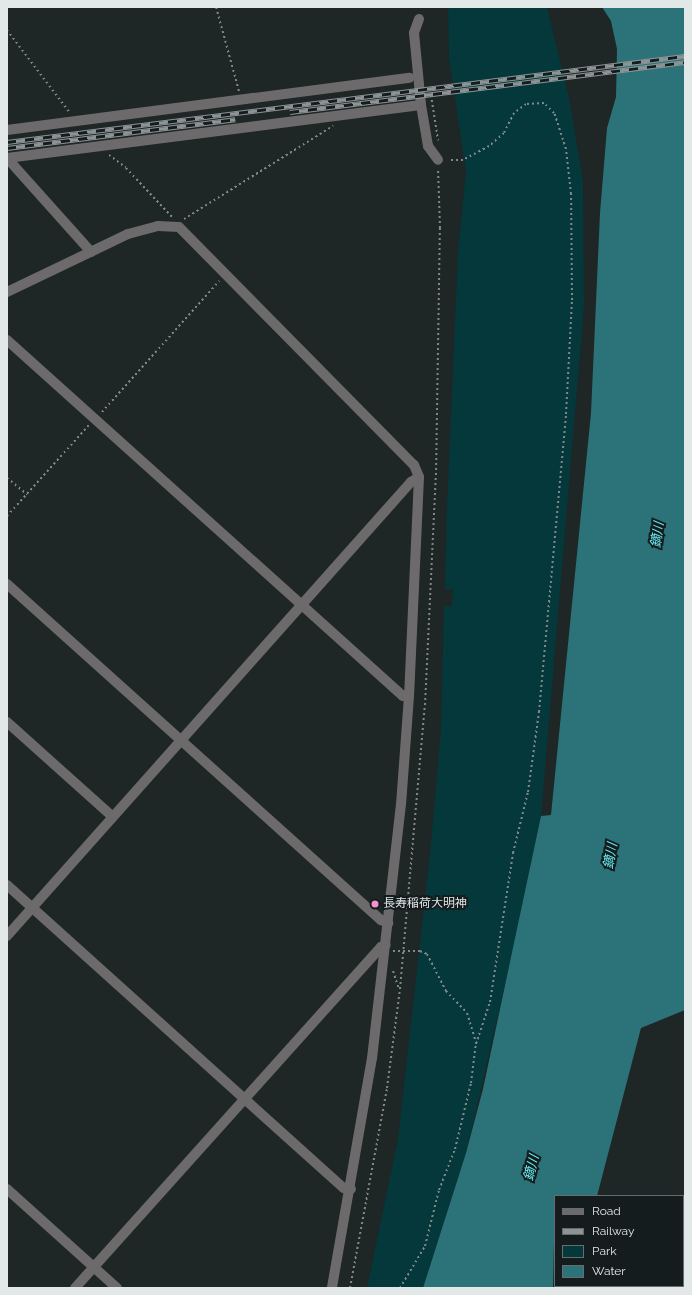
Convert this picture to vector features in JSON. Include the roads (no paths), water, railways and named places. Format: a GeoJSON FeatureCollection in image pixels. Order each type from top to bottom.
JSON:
{"type":"FeatureCollection","features":[{"type":"Feature","properties":{"kind":"street"},"geometry":{"type":"LineString","coordinates":[[419,19],[414,33],[421,105],[428,146],[438,160]]}},
{"type":"Feature","properties":{"kind":"street"},"geometry":{"type":"LineString","coordinates":[[7,130],[242,98],[410,78]]}},
{"type":"Feature","properties":{"kind":"street"},"geometry":{"type":"LineString","coordinates":[[7,158],[103,144],[421,105]]}},
{"type":"Feature","properties":{"kind":"street"},"geometry":{"type":"LineString","coordinates":[[7,158],[91,252]]}},
{"type":"Feature","properties":{"kind":"street"},"geometry":{"type":"LineString","coordinates":[[7,292],[65,262],[142,229],[178,226],[414,464],[419,477],[409,696],[402,804],[388,923],[388,948],[351,1189],[332,1288]]}},
{"type":"Feature","properties":{"kind":"street"},"geometry":{"type":"LineString","coordinates":[[7,340],[303,604],[403,696],[409,696]]}},
{"type":"Feature","properties":{"kind":"street"},"geometry":{"type":"LineString","coordinates":[[7,936],[411,482],[419,477]]}},
{"type":"Feature","properties":{"kind":"street"},"geometry":{"type":"LineString","coordinates":[[7,584],[183,740],[381,920],[388,923]]}},
{"type":"Feature","properties":{"kind":"street"},"geometry":{"type":"LineString","coordinates":[[7,722],[113,817]]}},
{"type":"Feature","properties":{"kind":"street"},"geometry":{"type":"LineString","coordinates":[[7,885],[344,1188],[351,1189]]}},
{"type":"Feature","properties":{"kind":"street"},"geometry":{"type":"LineString","coordinates":[[74,1288],[381,947],[388,948]]}},
{"type":"Feature","properties":{"kind":"street"},"geometry":{"type":"LineString","coordinates":[[7,1189],[117,1288]]}},
{"type":"Feature","properties":{"kind":"water","name":"鏑川"},"geometry":{"type":"Polygon","coordinates":[[[602,7],[685,7],[685,1010],[641,1028],[597,1195],[554,1195],[553,1288],[423,1288],[466,1153],[483,1089],[541,816],[551,815],[591,413],[600,213],[607,128],[616,97],[617,49],[611,21],[602,7]]]}},
{"type":"Feature","properties":{"kind":"railway"},"geometry":{"type":"LineString","coordinates":[[7,142],[685,56]]}},
{"type":"Feature","properties":{"kind":"railway"},"geometry":{"type":"LineString","coordinates":[[290,112],[685,62]]}},
{"type":"Feature","properties":{"kind":"railway"},"geometry":{"type":"LineString","coordinates":[[7,148],[235,119]]}},
{"type":"Feature","properties":{"kind":"place","name":"長寿稲荷大明神"},"geometry":{"type":"Point","coordinates":[375,904]}}]}
